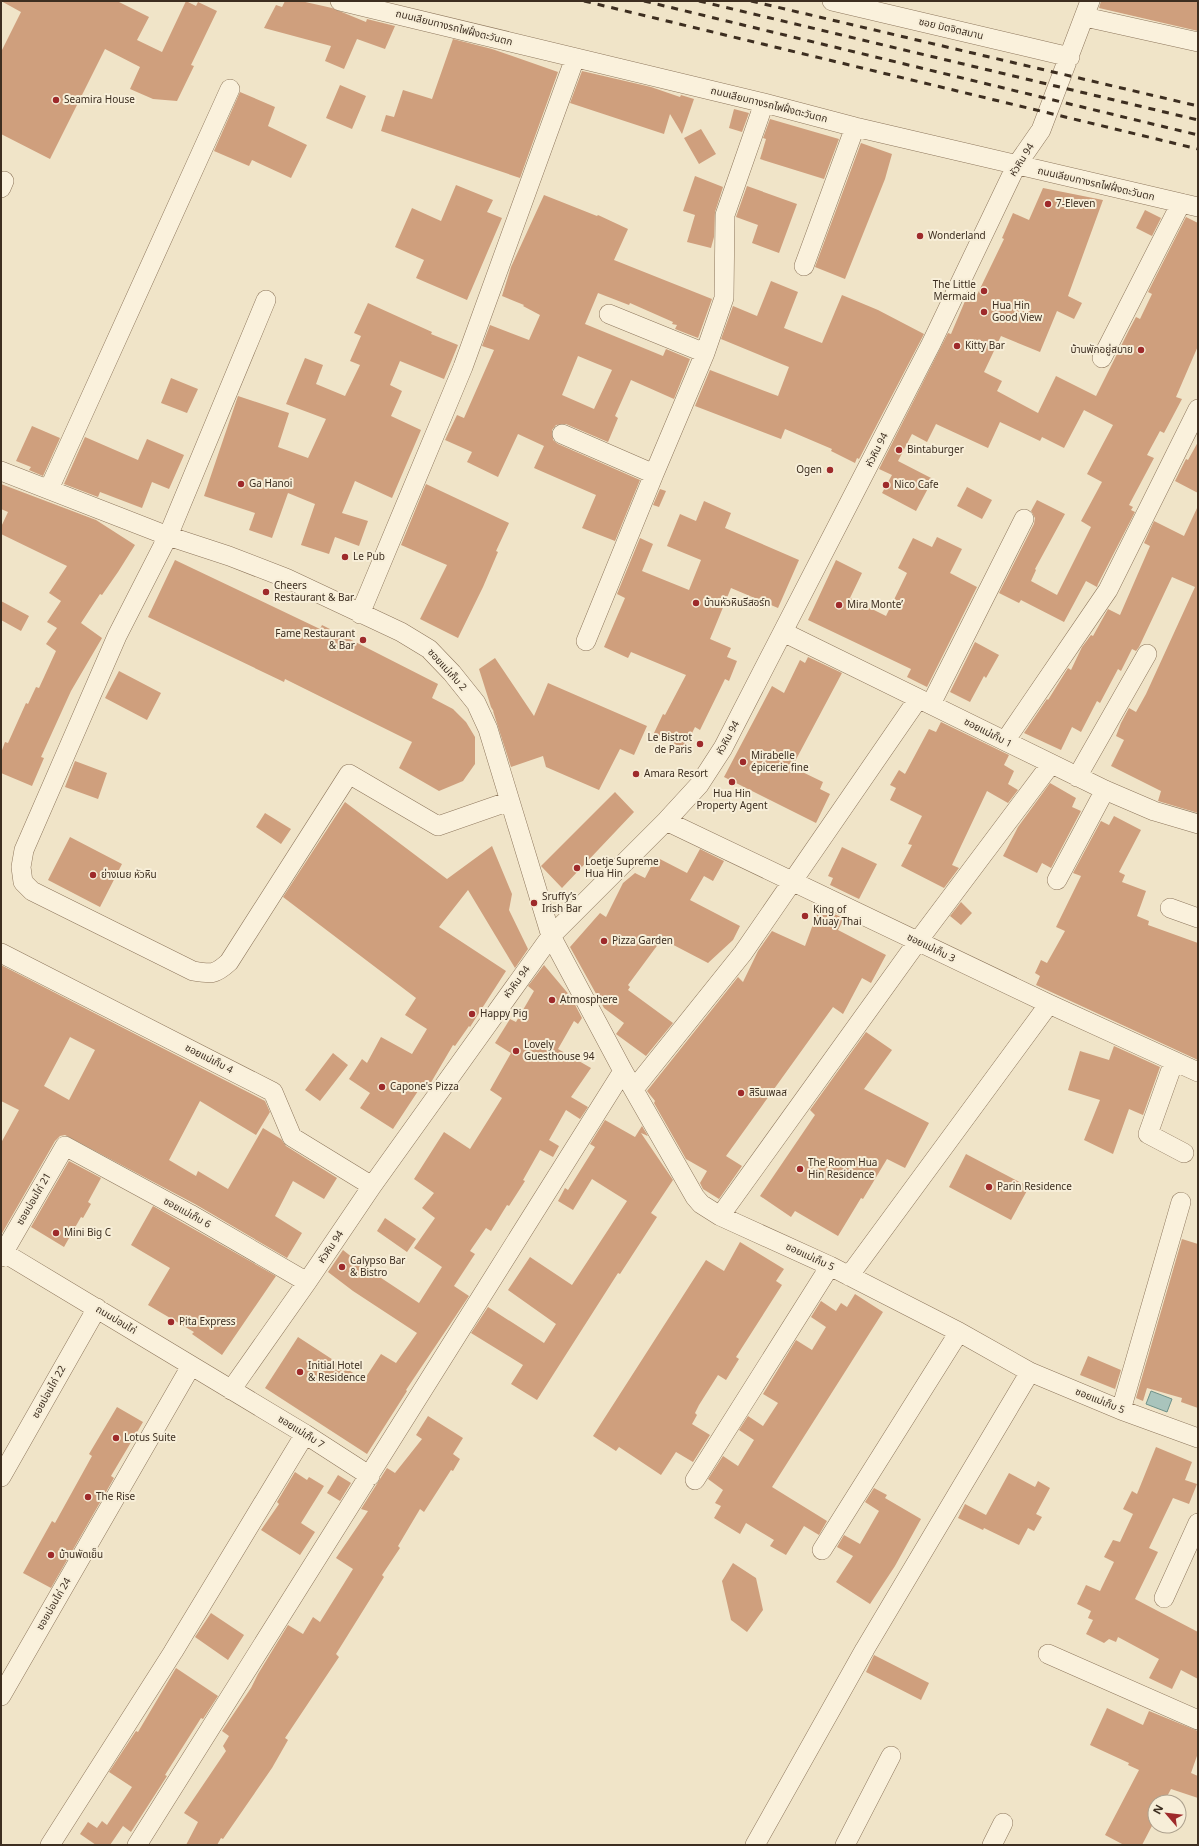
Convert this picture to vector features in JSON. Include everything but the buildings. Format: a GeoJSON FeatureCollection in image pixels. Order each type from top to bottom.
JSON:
{"type":"FeatureCollection","features":[{"type":"Feature","properties":{"kind":"street","name":"ถนนเลียบทางรถไฟฝั่งตะวันตก"},"geometry":{"type":"LineString","coordinates":[[340,1],[1016,166],[1190,205]]}},
{"type":"Feature","properties":{"kind":"street","name":"ซอย มิตจิตสมาน"},"geometry":{"type":"LineString","coordinates":[[832,1],[1070,57]]}},
{"type":"Feature","properties":{"kind":"street"},"geometry":{"type":"LineString","coordinates":[[1087,9],[1198,42]]}},
{"type":"Feature","properties":{"kind":"street","name":"หัวหิน 94"},"geometry":{"type":"LineString","coordinates":[[231,1390],[372,1186],[551,936],[666,821],[699,784],[723,748],[931,344],[1016,166],[1041,130],[1087,9]]}},
{"type":"Feature","properties":{"kind":"street"},"geometry":{"type":"LineString","coordinates":[[360,614],[463,367],[576,58]]}},
{"type":"Feature","properties":{"kind":"street"},"geometry":{"type":"LineString","coordinates":[[50,489],[230,88]]}},
{"type":"Feature","properties":{"kind":"street"},"geometry":{"type":"LineString","coordinates":[[586,640],[654,474],[706,353],[724,298],[725,215],[764,104]]}},
{"type":"Feature","properties":{"kind":"street"},"geometry":{"type":"LineString","coordinates":[[804,266],[855,127]]}},
{"type":"Feature","properties":{"kind":"street"},"geometry":{"type":"LineString","coordinates":[[1102,358],[1190,205]]}},
{"type":"Feature","properties":{"kind":"street"},"geometry":{"type":"LineString","coordinates":[[266,300],[168,536],[117,636],[24,850],[21,867],[23,882],[32,891],[193,971],[206,973],[219,972],[229,962],[349,774],[438,826],[510,801]]}},
{"type":"Feature","properties":{"kind":"street"},"geometry":{"type":"LineString","coordinates":[[609,314],[706,353]]}},
{"type":"Feature","properties":{"kind":"street"},"geometry":{"type":"LineString","coordinates":[[1005,741],[1108,590],[1198,409]]}},
{"type":"Feature","properties":{"kind":"street"},"geometry":{"type":"LineString","coordinates":[[562,434],[654,474]]}},
{"type":"Feature","properties":{"kind":"street","name":"ซอยแม่เก็บ 2"},"geometry":{"type":"LineString","coordinates":[[1,470],[168,536],[229,556],[286,578],[401,632],[429,649],[457,679],[476,703],[485,723],[551,936]]}},
{"type":"Feature","properties":{"kind":"street"},"geometry":{"type":"LineString","coordinates":[[634,1089],[743,953],[792,881],[924,702],[1024,519]]}},
{"type":"Feature","properties":{"kind":"street","name":"ซอยแม่เก็บ 1"},"geometry":{"type":"LineString","coordinates":[[783,632],[1105,790],[1154,811],[1198,824]]}},
{"type":"Feature","properties":{"kind":"street"},"geometry":{"type":"LineString","coordinates":[[1077,777],[1147,654]]}},
{"type":"Feature","properties":{"kind":"street"},"geometry":{"type":"LineString","coordinates":[[720,1216],[918,941],[1050,764]]}},
{"type":"Feature","properties":{"kind":"street"},"geometry":{"type":"LineString","coordinates":[[1057,880],[1105,790]]}},
{"type":"Feature","properties":{"kind":"street","name":"ซอยแม่เก็บ 3"},"geometry":{"type":"LineString","coordinates":[[666,821],[1049,1004],[1198,1072]]}},
{"type":"Feature","properties":{"kind":"street"},"geometry":{"type":"LineString","coordinates":[[1170,908],[1198,918]]}},
{"type":"Feature","properties":{"kind":"street","name":"ซอยแม่เก็บ 5"},"geometry":{"type":"LineString","coordinates":[[551,936],[623,1071],[695,1197],[701,1204],[720,1216],[830,1266],[959,1332],[1030,1372],[1121,1410],[1198,1438]]}},
{"type":"Feature","properties":{"kind":"street","name":"ซอยแม่เก็บ 4"},"geometry":{"type":"LineString","coordinates":[[9,957],[273,1092],[292,1137],[372,1186]]}},
{"type":"Feature","properties":{"kind":"street"},"geometry":{"type":"LineString","coordinates":[[849,1276],[1049,1004]]}},
{"type":"Feature","properties":{"kind":"street"},"geometry":{"type":"LineString","coordinates":[[1174,1061],[1148,1134],[1184,1153]]}},
{"type":"Feature","properties":{"kind":"street"},"geometry":{"type":"LineString","coordinates":[[137,1845],[623,1071]]}},
{"type":"Feature","properties":{"kind":"street","name":"ซอยบ่อนไก่ 21"},"geometry":{"type":"LineString","coordinates":[[2,1253],[65,1146]]}},
{"type":"Feature","properties":{"kind":"street","name":"ซอยแม่เก็บ 6"},"geometry":{"type":"LineString","coordinates":[[65,1146],[190,1214],[307,1282]]}},
{"type":"Feature","properties":{"kind":"street"},"geometry":{"type":"LineString","coordinates":[[1121,1410],[1181,1202]]}},
{"type":"Feature","properties":{"kind":"street","name":"ถนนบ่อนไก่"},"geometry":{"type":"LineString","coordinates":[[2,1253],[231,1390]]}},
{"type":"Feature","properties":{"kind":"street"},"geometry":{"type":"LineString","coordinates":[[696,1480],[830,1266]]}},
{"type":"Feature","properties":{"kind":"street","name":"ซอยบ่อนไก่ 22"},"geometry":{"type":"LineString","coordinates":[[1,1477],[96,1308]]}},
{"type":"Feature","properties":{"kind":"street"},"geometry":{"type":"LineString","coordinates":[[822,1550],[959,1332]]}},
{"type":"Feature","properties":{"kind":"street","name":"ซอยบ่อนไก่ 24"},"geometry":{"type":"LineString","coordinates":[[1,1696],[192,1366]]}},
{"type":"Feature","properties":{"kind":"street"},"geometry":{"type":"LineString","coordinates":[[755,1845],[865,1649],[1030,1372]]}},
{"type":"Feature","properties":{"kind":"street","name":"ซอยแม่เก็บ 7"},"geometry":{"type":"LineString","coordinates":[[231,1390],[305,1434],[370,1476]]}},
{"type":"Feature","properties":{"kind":"street"},"geometry":{"type":"LineString","coordinates":[[50,1845],[173,1652],[305,1434]]}},
{"type":"Feature","properties":{"kind":"street"},"geometry":{"type":"LineString","coordinates":[[1164,1598],[1198,1523]]}},
{"type":"Feature","properties":{"kind":"street"},"geometry":{"type":"LineString","coordinates":[[1048,1654],[1198,1720]]}},
{"type":"Feature","properties":{"kind":"street"},"geometry":{"type":"LineString","coordinates":[[845,1845],[892,1756]]}},
{"type":"Feature","properties":{"kind":"street"},"geometry":{"type":"LineString","coordinates":[[992,1845],[1003,1823]]}},
{"type":"Feature","properties":{"kind":"water"},"geometry":{"type":"Polygon","coordinates":[[[1151,1391],[1172,1399],[1167,1412],[1146,1404],[1151,1391]]]}},
{"type":"Feature","properties":{"kind":"railway"},"geometry":{"type":"LineString","coordinates":[[584,1],[1198,149]]}},
{"type":"Feature","properties":{"kind":"railway"},"geometry":{"type":"LineString","coordinates":[[644,1],[1198,135]]}},
{"type":"Feature","properties":{"kind":"railway"},"geometry":{"type":"LineString","coordinates":[[699,1],[1198,120]]}},
{"type":"Feature","properties":{"kind":"railway"},"geometry":{"type":"LineString","coordinates":[[751,1],[1198,106]]}},
{"type":"Feature","properties":{"kind":"place","name":"Seamira House"},"geometry":{"type":"Point","coordinates":[56,100]}},
{"type":"Feature","properties":{"kind":"place","name":"7-Eleven"},"geometry":{"type":"Point","coordinates":[1048,204]}},
{"type":"Feature","properties":{"kind":"place","name":"Wonderland"},"geometry":{"type":"Point","coordinates":[920,236]}},
{"type":"Feature","properties":{"kind":"place","name":"The Little Mermaid"},"geometry":{"type":"Point","coordinates":[984,291]}},
{"type":"Feature","properties":{"kind":"place","name":"Hua Hin Good View"},"geometry":{"type":"Point","coordinates":[984,312]}},
{"type":"Feature","properties":{"kind":"place","name":"Kitty Bar"},"geometry":{"type":"Point","coordinates":[957,346]}},
{"type":"Feature","properties":{"kind":"place","name":"บ้านพักอยู่สบาย"},"geometry":{"type":"Point","coordinates":[1141,350]}},
{"type":"Feature","properties":{"kind":"place","name":"Bintaburger"},"geometry":{"type":"Point","coordinates":[899,450]}},
{"type":"Feature","properties":{"kind":"place","name":"Ogen"},"geometry":{"type":"Point","coordinates":[830,470]}},
{"type":"Feature","properties":{"kind":"place","name":"Ga Hanoi"},"geometry":{"type":"Point","coordinates":[241,484]}},
{"type":"Feature","properties":{"kind":"place","name":"Nico Cafe"},"geometry":{"type":"Point","coordinates":[886,485]}},
{"type":"Feature","properties":{"kind":"place","name":"Le Pub"},"geometry":{"type":"Point","coordinates":[345,557]}},
{"type":"Feature","properties":{"kind":"place","name":"Cheers Restaurant & Bar"},"geometry":{"type":"Point","coordinates":[266,592]}},
{"type":"Feature","properties":{"kind":"place","name":"บ้านหัวหินรีสอร์ท"},"geometry":{"type":"Point","coordinates":[696,603]}},
{"type":"Feature","properties":{"kind":"place","name":"Mira Monte’"},"geometry":{"type":"Point","coordinates":[839,605]}},
{"type":"Feature","properties":{"kind":"place","name":"Fame Restaurant & Bar"},"geometry":{"type":"Point","coordinates":[363,640]}},
{"type":"Feature","properties":{"kind":"place","name":"Le Bistrot de Paris"},"geometry":{"type":"Point","coordinates":[700,744]}},
{"type":"Feature","properties":{"kind":"place","name":"Mirabelle épicerie fine"},"geometry":{"type":"Point","coordinates":[743,762]}},
{"type":"Feature","properties":{"kind":"place","name":"Amara Resort"},"geometry":{"type":"Point","coordinates":[636,774]}},
{"type":"Feature","properties":{"kind":"place","name":"Hua Hin Property Agent"},"geometry":{"type":"Point","coordinates":[732,782]}},
{"type":"Feature","properties":{"kind":"place","name":"Loetje Supreme Hua Hin"},"geometry":{"type":"Point","coordinates":[577,868]}},
{"type":"Feature","properties":{"kind":"place","name":"ย่างเนย หัวหิน"},"geometry":{"type":"Point","coordinates":[93,875]}},
{"type":"Feature","properties":{"kind":"place","name":"Sruffy’s Irish Bar"},"geometry":{"type":"Point","coordinates":[534,903]}},
{"type":"Feature","properties":{"kind":"place","name":"King of Muay Thai"},"geometry":{"type":"Point","coordinates":[805,916]}},
{"type":"Feature","properties":{"kind":"place","name":"Pizza Garden"},"geometry":{"type":"Point","coordinates":[604,941]}},
{"type":"Feature","properties":{"kind":"place","name":"Atmosphere"},"geometry":{"type":"Point","coordinates":[552,1000]}},
{"type":"Feature","properties":{"kind":"place","name":"Happy Pig"},"geometry":{"type":"Point","coordinates":[472,1014]}},
{"type":"Feature","properties":{"kind":"place","name":"Lovely Guesthouse 94"},"geometry":{"type":"Point","coordinates":[516,1051]}},
{"type":"Feature","properties":{"kind":"place","name":"Capone's Pizza"},"geometry":{"type":"Point","coordinates":[382,1087]}},
{"type":"Feature","properties":{"kind":"place","name":"สิรินเพลส"},"geometry":{"type":"Point","coordinates":[741,1093]}},
{"type":"Feature","properties":{"kind":"place","name":"The Room Hua Hin Residence"},"geometry":{"type":"Point","coordinates":[800,1169]}},
{"type":"Feature","properties":{"kind":"place","name":"Parin Residence"},"geometry":{"type":"Point","coordinates":[989,1187]}},
{"type":"Feature","properties":{"kind":"place","name":"Mini Big C"},"geometry":{"type":"Point","coordinates":[56,1233]}},
{"type":"Feature","properties":{"kind":"place","name":"Calypso Bar & Bistro"},"geometry":{"type":"Point","coordinates":[342,1267]}},
{"type":"Feature","properties":{"kind":"place","name":"Pita Express"},"geometry":{"type":"Point","coordinates":[171,1322]}},
{"type":"Feature","properties":{"kind":"place","name":"Initial Hotel & Residence"},"geometry":{"type":"Point","coordinates":[300,1372]}},
{"type":"Feature","properties":{"kind":"place","name":"Lotus Suite"},"geometry":{"type":"Point","coordinates":[116,1438]}},
{"type":"Feature","properties":{"kind":"place","name":"The Rise"},"geometry":{"type":"Point","coordinates":[88,1497]}},
{"type":"Feature","properties":{"kind":"place","name":"บ้านพัดเย็น"},"geometry":{"type":"Point","coordinates":[51,1555]}}]}
